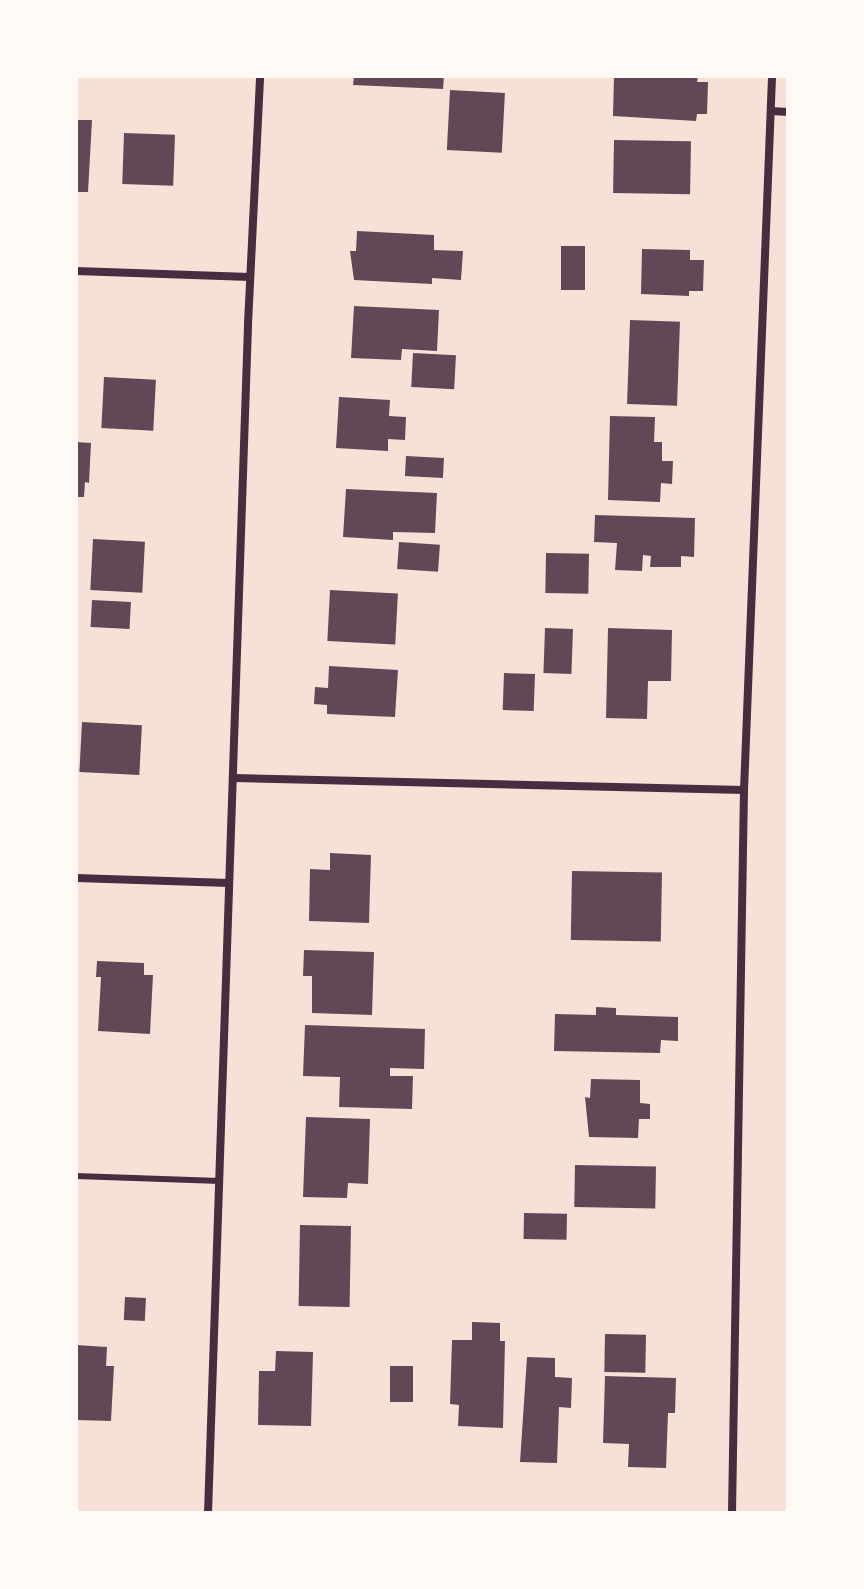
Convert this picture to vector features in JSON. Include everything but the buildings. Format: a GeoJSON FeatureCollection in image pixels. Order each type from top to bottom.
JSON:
{"type":"FeatureCollection","features":[{"type":"Feature","properties":{"kind":"street"},"geometry":{"type":"LineString","coordinates":[[208,1513],[250,277],[260,76]]}},
{"type":"Feature","properties":{"kind":"street"},"geometry":{"type":"LineString","coordinates":[[732,1513],[744,790],[772,76]]}},
{"type":"Feature","properties":{"kind":"street"},"geometry":{"type":"LineString","coordinates":[[771,111],[788,112]]}},
{"type":"Feature","properties":{"kind":"street"},"geometry":{"type":"LineString","coordinates":[[76,271],[250,277]]}},
{"type":"Feature","properties":{"kind":"street"},"geometry":{"type":"LineString","coordinates":[[233,778],[744,790]]}},
{"type":"Feature","properties":{"kind":"street"},"geometry":{"type":"LineString","coordinates":[[76,878],[229,883]]}},
{"type":"Feature","properties":{"kind":"lane"},"geometry":{"type":"LineString","coordinates":[[76,1176],[220,1181]]}}]}
